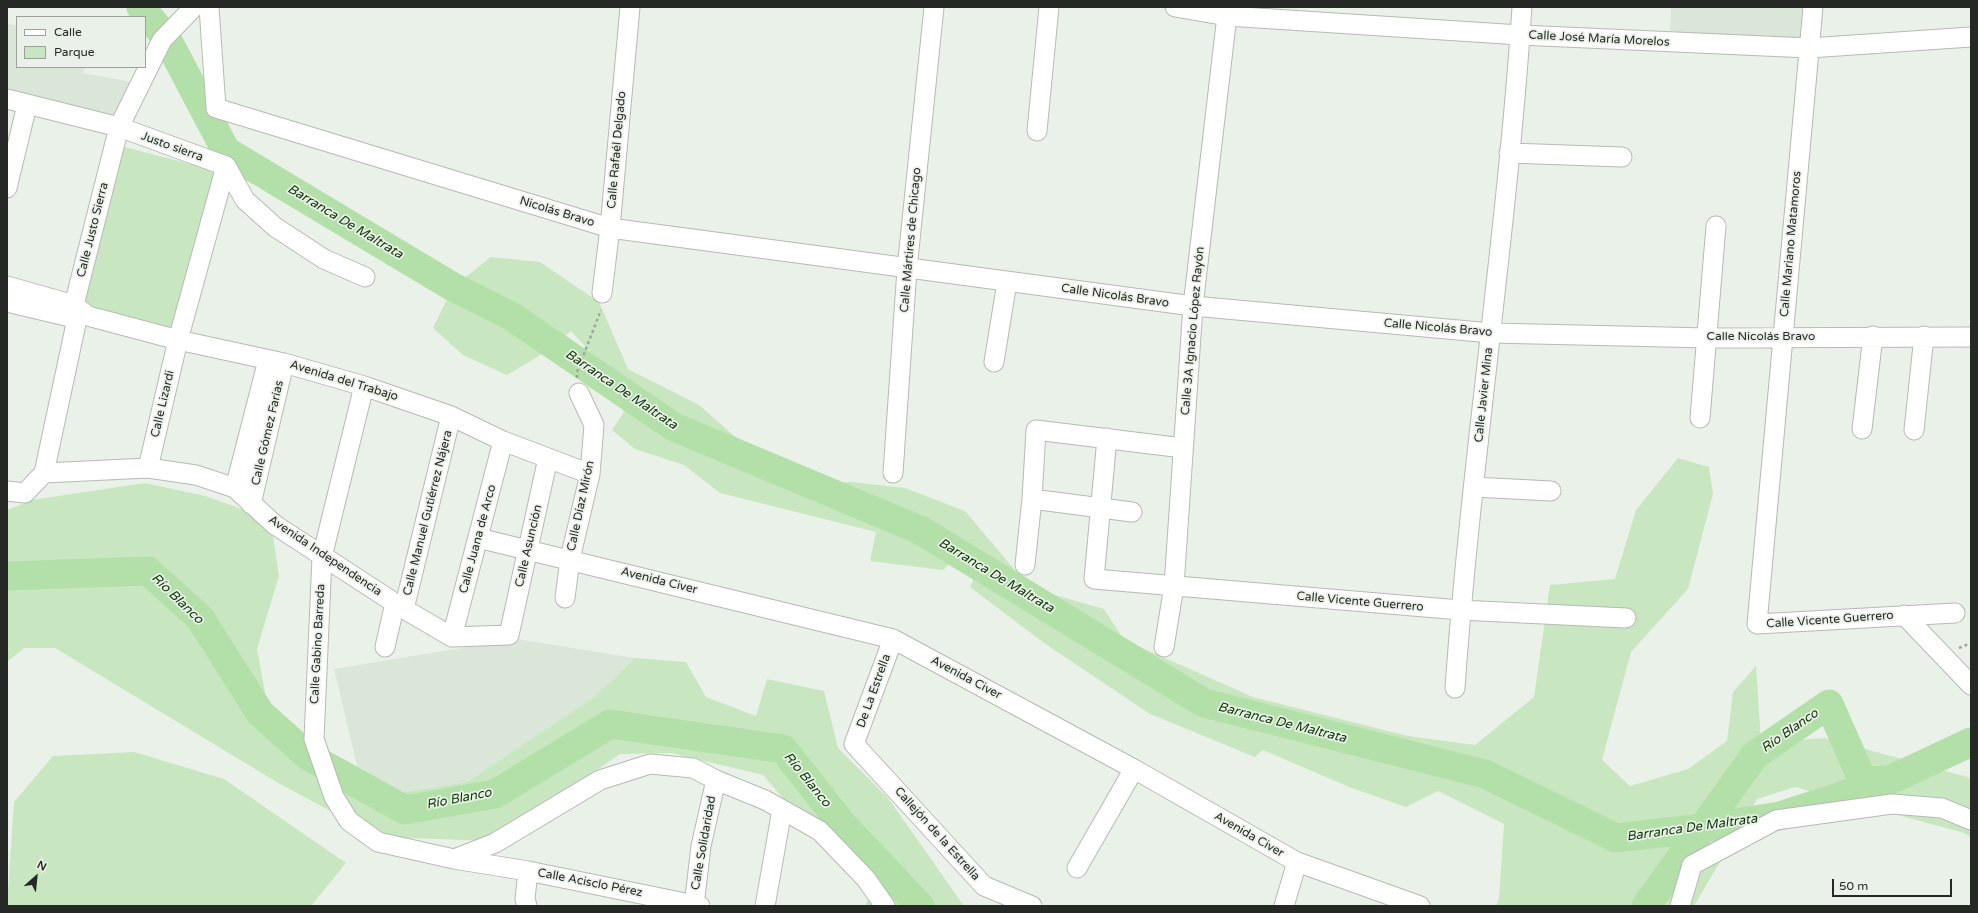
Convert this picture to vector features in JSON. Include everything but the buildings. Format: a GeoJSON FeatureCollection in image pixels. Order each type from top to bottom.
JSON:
{"type":"FeatureCollection","features":[{"type":"Feature","properties":{"kind":"street","name":"Calle Rafaél Delgado"},"geometry":{"type":"LineString","coordinates":[[602,293],[610,228],[630,7]]}},
{"type":"Feature","properties":{"kind":"street","name":"Calle Mártires de Chicago"},"geometry":{"type":"LineString","coordinates":[[894,473],[907,269],[934,7]]}},
{"type":"Feature","properties":{"kind":"street"},"geometry":{"type":"LineString","coordinates":[[1037,131],[1049,7]]}},
{"type":"Feature","properties":{"kind":"street","name":"Calle José María Morelos"},"geometry":{"type":"LineString","coordinates":[[1174,7],[1520,35],[1809,48],[1971,38]]}},
{"type":"Feature","properties":{"kind":"street","name":"Calle Javier Mina"},"geometry":{"type":"LineString","coordinates":[[1455,688],[1460,610],[1491,333],[1522,7]]}},
{"type":"Feature","properties":{"kind":"street","name":"Calle Mariano Matamoros"},"geometry":{"type":"LineString","coordinates":[[1757,624],[1813,7]]}},
{"type":"Feature","properties":{"kind":"street","name":"Nicolás Bravo"},"geometry":{"type":"LineString","coordinates":[[198,8],[216,108],[610,228],[907,269]]}},
{"type":"Feature","properties":{"kind":"street","name":"Calle Justo Sierra"},"geometry":{"type":"LineString","coordinates":[[44,473],[80,313],[119,127],[162,40],[198,8]]}},
{"type":"Feature","properties":{"kind":"street","name":"Calle 3A Ignacio López Rayón"},"geometry":{"type":"LineString","coordinates":[[1164,647],[1174,586],[1193,306],[1227,11]]}},
{"type":"Feature","properties":{"kind":"street","name":"Justo sierra"},"geometry":{"type":"LineString","coordinates":[[7,99],[119,127],[226,166]]}},
{"type":"Feature","properties":{"kind":"street"},"geometry":{"type":"LineString","coordinates":[[7,188],[27,105]]}},
{"type":"Feature","properties":{"kind":"street"},"geometry":{"type":"LineString","coordinates":[[1509,153],[1622,157]]}},
{"type":"Feature","properties":{"kind":"street"},"geometry":{"type":"LineString","coordinates":[[226,166],[245,200],[275,227],[324,259],[365,277]]}},
{"type":"Feature","properties":{"kind":"street"},"geometry":{"type":"LineString","coordinates":[[178,340],[226,166]]}},
{"type":"Feature","properties":{"kind":"street"},"geometry":{"type":"LineString","coordinates":[[1700,418],[1708,338],[1716,226]]}},
{"type":"Feature","properties":{"kind":"street","name":"Calle Nicolás Bravo"},"geometry":{"type":"LineString","coordinates":[[907,269],[1193,306],[1491,333],[1708,338],[1873,336],[1971,337]]}},
{"type":"Feature","properties":{"kind":"street"},"geometry":{"type":"LineString","coordinates":[[994,362],[1007,282]]}},
{"type":"Feature","properties":{"kind":"street","name":"Avenida del Trabajo"},"geometry":{"type":"LineString","coordinates":[[7,286],[80,313],[178,340],[276,361],[364,386],[451,416],[503,441],[590,474]]}},
{"type":"Feature","properties":{"kind":"street","name":"Avenida del Trabajo"},"geometry":{"type":"LineString","coordinates":[[7,302],[80,313]]}},
{"type":"Feature","properties":{"kind":"street"},"geometry":{"type":"LineString","coordinates":[[1862,429],[1873,336]]}},
{"type":"Feature","properties":{"kind":"street"},"geometry":{"type":"LineString","coordinates":[[1914,430],[1924,336]]}},
{"type":"Feature","properties":{"kind":"street","name":"Calle Lizardi"},"geometry":{"type":"LineString","coordinates":[[148,468],[178,340]]}},
{"type":"Feature","properties":{"kind":"street","name":"Calle Gómez Farías"},"geometry":{"type":"LineString","coordinates":[[235,488],[276,361]]}},
{"type":"Feature","properties":{"kind":"street","name":"Calle Gómez Farías"},"geometry":{"type":"LineString","coordinates":[[251,504],[276,361]]}},
{"type":"Feature","properties":{"kind":"street","name":"Calle Gabino Barreda"},"geometry":{"type":"LineString","coordinates":[[314,739],[322,557],[364,386]]}},
{"type":"Feature","properties":{"kind":"street","name":"Calle Díaz Mirón"},"geometry":{"type":"LineString","coordinates":[[565,598],[570,559],[590,474],[594,425],[579,393]]}},
{"type":"Feature","properties":{"kind":"street","name":"Calle Manuel Gutiérrez Nájera"},"geometry":{"type":"LineString","coordinates":[[385,647],[400,606],[451,416]]}},
{"type":"Feature","properties":{"kind":"street"},"geometry":{"type":"LineString","coordinates":[[1025,565],[1032,499],[1036,430],[1183,448]]}},
{"type":"Feature","properties":{"kind":"street"},"geometry":{"type":"LineString","coordinates":[[1102,508],[1107,438]]}},
{"type":"Feature","properties":{"kind":"street","name":"Calle Juana de Arco"},"geometry":{"type":"LineString","coordinates":[[452,637],[503,441]]}},
{"type":"Feature","properties":{"kind":"street","name":"Calle Asunción"},"geometry":{"type":"LineString","coordinates":[[452,637],[509,635],[548,458]]}},
{"type":"Feature","properties":{"kind":"street","name":"Avenida Independencia"},"geometry":{"type":"LineString","coordinates":[[44,473],[148,468],[196,475],[235,488],[275,525],[322,557],[452,637]]}},
{"type":"Feature","properties":{"kind":"street"},"geometry":{"type":"LineString","coordinates":[[7,490],[25,493],[44,473]]}},
{"type":"Feature","properties":{"kind":"street"},"geometry":{"type":"LineString","coordinates":[[1474,487],[1551,491]]}},
{"type":"Feature","properties":{"kind":"street"},"geometry":{"type":"LineString","coordinates":[[1032,499],[1132,512]]}},
{"type":"Feature","properties":{"kind":"street","name":"Calle Vicente Guerrero"},"geometry":{"type":"LineString","coordinates":[[1102,508],[1094,579],[1460,610],[1626,618]]}},
{"type":"Feature","properties":{"kind":"street","name":"Avenida Civer"},"geometry":{"type":"LineString","coordinates":[[478,538],[570,559],[893,639],[1134,770],[1297,862],[1420,906]]}},
{"type":"Feature","properties":{"kind":"street","name":"Calle Vicente Guerrero"},"geometry":{"type":"LineString","coordinates":[[1757,624],[1954,613]]}},
{"type":"Feature","properties":{"kind":"street","name":"Calle Vicente Guerrero"},"geometry":{"type":"LineString","coordinates":[[1904,615],[1970,684]]}},
{"type":"Feature","properties":{"kind":"street","name":"De La Estrella"},"geometry":{"type":"LineString","coordinates":[[854,744],[893,639]]}},
{"type":"Feature","properties":{"kind":"street","name":"Calle Acisclo Pérez"},"geometry":{"type":"LineString","coordinates":[[314,739],[334,797],[349,821],[378,842],[454,859],[528,871],[696,905]]}},
{"type":"Feature","properties":{"kind":"street","name":"Callejón de la Estrella"},"geometry":{"type":"LineString","coordinates":[[854,744],[984,886],[1032,906]]}},
{"type":"Feature","properties":{"kind":"street"},"geometry":{"type":"LineString","coordinates":[[454,859],[495,843],[600,780],[650,764],[693,768],[716,780],[765,800],[820,831],[866,879],[885,906]]}},
{"type":"Feature","properties":{"kind":"street"},"geometry":{"type":"LineString","coordinates":[[1077,868],[1134,770]]}},
{"type":"Feature","properties":{"kind":"street","name":"Calle Solidaridad"},"geometry":{"type":"LineString","coordinates":[[696,905],[701,846],[716,780]]}},
{"type":"Feature","properties":{"kind":"street"},"geometry":{"type":"LineString","coordinates":[[1680,906],[1692,865],[1776,820],[1892,804],[1942,808],[1971,820]]}},
{"type":"Feature","properties":{"kind":"street"},"geometry":{"type":"LineString","coordinates":[[765,906],[782,810]]}},
{"type":"Feature","properties":{"kind":"street"},"geometry":{"type":"LineString","coordinates":[[1284,906],[1297,862]]}},
{"type":"Feature","properties":{"kind":"street"},"geometry":{"type":"LineString","coordinates":[[526,906],[525,899],[528,871]]}},
{"type":"Feature","properties":{"kind":"path"},"geometry":{"type":"LineString","coordinates":[[576,372],[601,313]]}},
{"type":"Feature","properties":{"kind":"shaded area"},"geometry":{"type":"Polygon","coordinates":[[[1671,7],[1804,7],[1802,39],[1670,38],[1671,7]]]}},
{"type":"Feature","properties":{"kind":"shaded area"},"geometry":{"type":"Polygon","coordinates":[[[7,23],[16,26],[16,68],[85,68],[83,73],[131,82],[114,118],[7,91],[7,23]]]}},
{"type":"Feature","properties":{"kind":"shaded area"},"geometry":{"type":"Polygon","coordinates":[[[517,639],[635,658],[594,697],[467,782],[393,794],[361,782],[334,669],[517,639]]]}},
{"type":"Feature","properties":{"kind":"green space"},"geometry":{"type":"Polygon","coordinates":[[[121,146],[217,171],[177,329],[82,304],[121,146]]]}},
{"type":"Feature","properties":{"kind":"green space"},"geometry":{"type":"Polygon","coordinates":[[[491,257],[540,262],[599,302],[628,369],[699,405],[790,485],[852,482],[905,488],[965,511],[1030,588],[1104,609],[1124,640],[1253,697],[1408,736],[1475,745],[1534,697],[1550,585],[1615,579],[1636,510],[1678,458],[1709,467],[1713,494],[1688,589],[1631,652],[1602,760],[1630,786],[1688,769],[1727,741],[1733,692],[1756,666],[1761,743],[1825,738],[1971,778],[1971,837],[1964,833],[1795,787],[1757,799],[1694,906],[1496,906],[1499,898],[1504,824],[1438,791],[1406,807],[1349,787],[1263,750],[1255,757],[1150,714],[1044,643],[970,587],[976,573],[958,555],[943,570],[870,561],[876,532],[720,493],[684,465],[635,449],[612,430],[624,412],[601,364],[571,331],[539,356],[507,375],[463,355],[433,328],[453,287],[491,257]]]}},
{"type":"Feature","properties":{"kind":"green space"},"geometry":{"type":"Polygon","coordinates":[[[145,483],[205,496],[242,509],[272,529],[279,576],[257,649],[267,703],[337,773],[393,794],[467,782],[594,697],[635,658],[686,662],[706,697],[756,716],[767,679],[824,691],[838,748],[888,798],[964,906],[865,906],[869,898],[763,775],[671,753],[620,754],[494,841],[379,837],[280,784],[55,648],[24,648],[7,662],[7,510],[32,500],[145,483]]]}},
{"type":"Feature","properties":{"kind":"green space"},"geometry":{"type":"Polygon","coordinates":[[[134,752],[224,779],[346,863],[311,906],[7,906],[14,802],[53,756],[134,752]]]}},
{"type":"Feature","properties":{"kind":"waterway","name":"Barranca De Maltrata"},"geometry":{"type":"LineString","coordinates":[[141,7],[167,39],[226,151],[453,287],[511,316],[674,427],[920,530],[1204,703],[1485,774],[1616,838],[1703,828],[1780,816],[1890,780],[1971,742]]}},
{"type":"Feature","properties":{"kind":"waterway","name":"Río Blanco"},"geometry":{"type":"LineString","coordinates":[[7,576],[148,571],[200,618],[260,713],[308,756],[405,810],[495,794],[610,724],[783,749],[843,825],[920,906]]}},
{"type":"Feature","properties":{"kind":"waterway","name":"Río Blanco"},"geometry":{"type":"LineString","coordinates":[[1646,906],[1755,755],[1829,704],[1863,781],[1889,780]]}}]}
